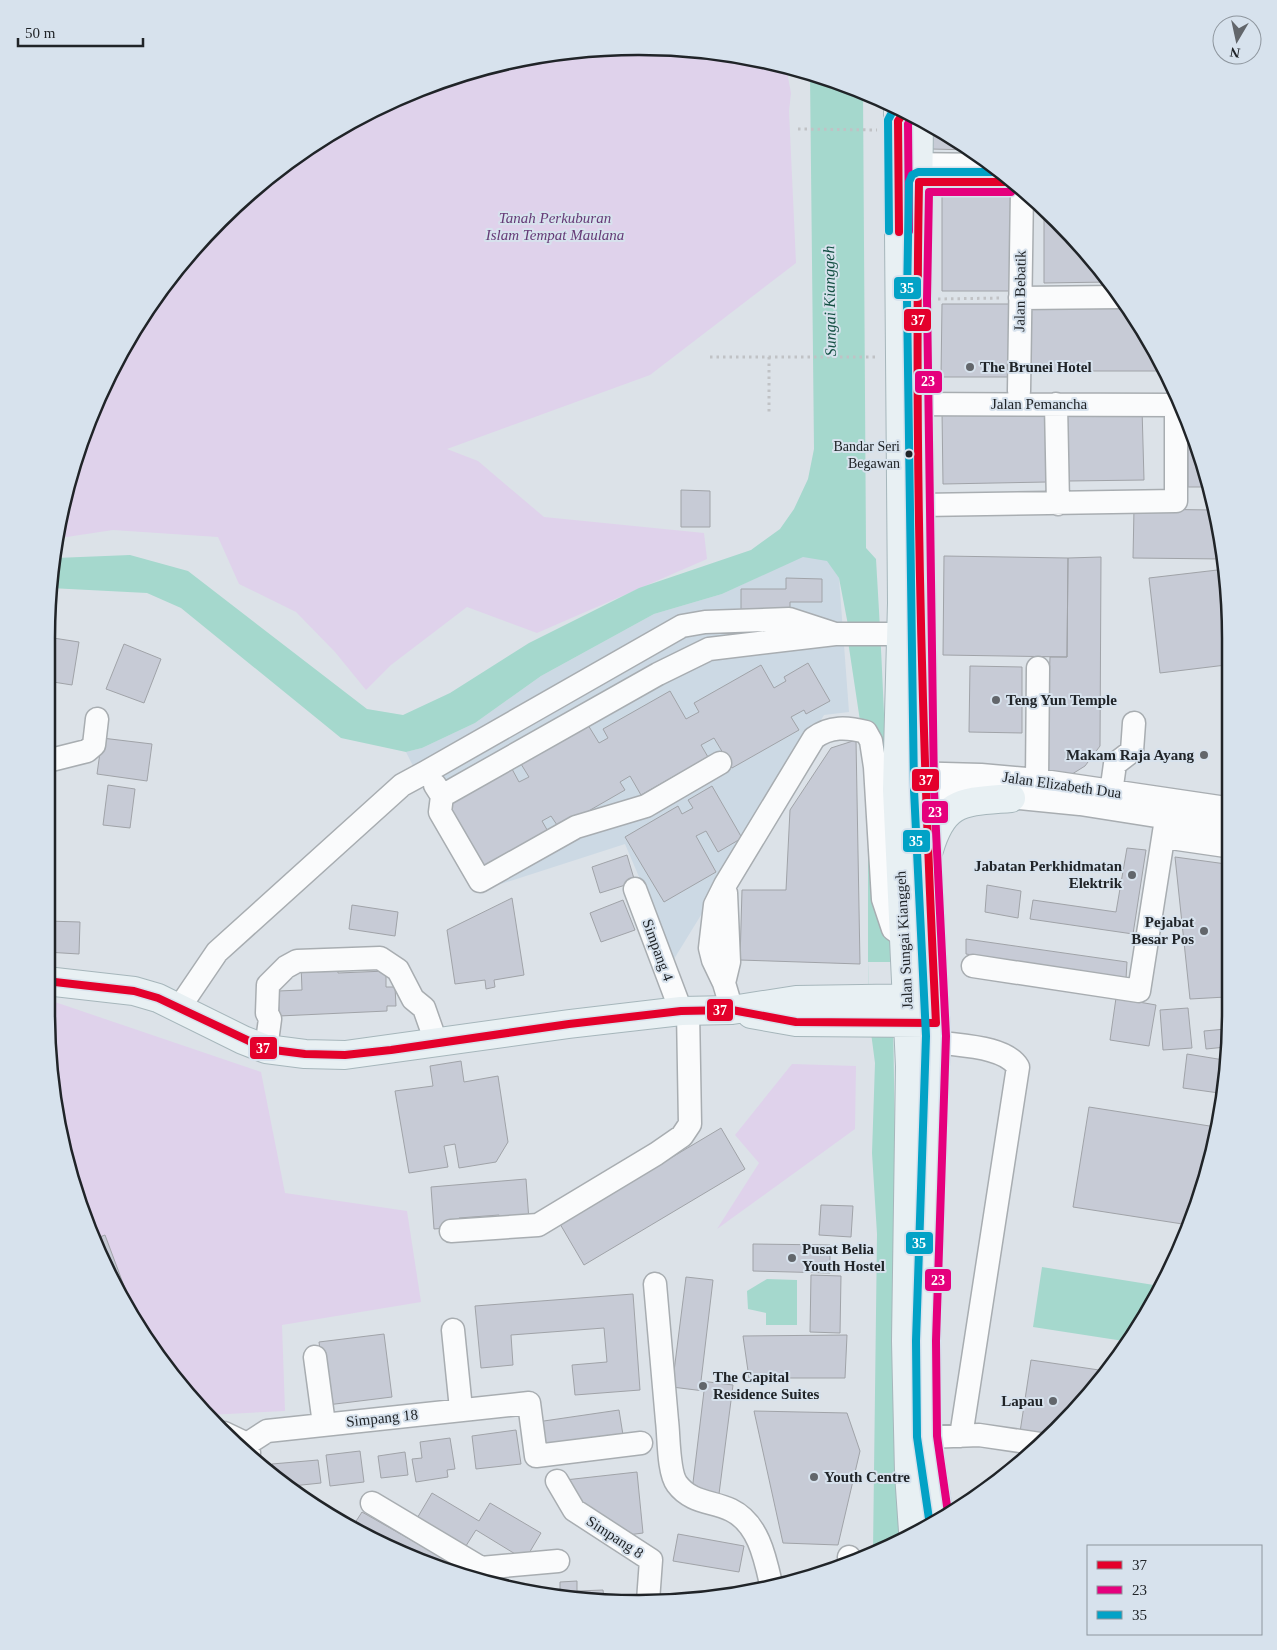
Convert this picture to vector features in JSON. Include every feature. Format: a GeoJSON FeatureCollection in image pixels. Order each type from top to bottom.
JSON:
{"type":"FeatureCollection","features":[{"type":"Feature","properties":{"kind":"main road","name":"Jalan Sungai Kianggeh"},"geometry":{"type":"LineString","coordinates":[[885,1011],[901,940],[893,634],[917,299],[909,173],[900,118]]}},
{"type":"Feature","properties":{"kind":"main road","name":"Jalan Sungai Kianggeh"},"geometry":{"type":"LineString","coordinates":[[909,173],[909,398],[921,505],[924,782],[936,1021],[926,1342],[927,1437],[938,1512]]}},
{"type":"Feature","properties":{"kind":"main road"},"geometry":{"type":"LineString","coordinates":[[927,858],[940,820],[951,810],[967,802],[1011,798]]}},
{"type":"Feature","properties":{"kind":"main road"},"geometry":{"type":"LineString","coordinates":[[55,982],[134,991],[158,998],[243,1040],[266,1049],[305,1054],[345,1056],[436,1042],[684,1011],[732,1010],[796,1000],[885,1011],[936,1021]]}},
{"type":"Feature","properties":{"kind":"main road"},"geometry":{"type":"LineString","coordinates":[[885,1011],[904,1048],[910,1066],[906,1341],[909,1482],[913,1526]]}},
{"type":"Feature","properties":{"kind":"street"},"geometry":{"type":"LineString","coordinates":[[909,173],[981,166]]}},
{"type":"Feature","properties":{"kind":"street"},"geometry":{"type":"LineString","coordinates":[[909,173],[1000,181]]}},
{"type":"Feature","properties":{"kind":"street","name":"Jalan Bebatik"},"geometry":{"type":"LineString","coordinates":[[1019,391],[1022,199]]}},
{"type":"Feature","properties":{"kind":"street"},"geometry":{"type":"LineString","coordinates":[[1020,298],[1112,298]]}},
{"type":"Feature","properties":{"kind":"street","name":"Jalan Pemancha"},"geometry":{"type":"LineString","coordinates":[[909,398],[1019,391],[1171,400]]}},
{"type":"Feature","properties":{"kind":"street","name":"Jalan Pemancha"},"geometry":{"type":"LineString","coordinates":[[909,398],[1056,404],[1171,400]]}},
{"type":"Feature","properties":{"kind":"street"},"geometry":{"type":"LineString","coordinates":[[1056,404],[1058,504]]}},
{"type":"Feature","properties":{"kind":"street"},"geometry":{"type":"LineString","coordinates":[[921,505],[1176,502],[1175,409]]}},
{"type":"Feature","properties":{"kind":"street"},"geometry":{"type":"LineString","coordinates":[[179,1008],[217,952],[402,786],[682,626],[705,622],[789,619],[835,634]]}},
{"type":"Feature","properties":{"kind":"street"},"geometry":{"type":"LineString","coordinates":[[442,796],[658,674],[709,649],[835,634],[893,634]]}},
{"type":"Feature","properties":{"kind":"street"},"geometry":{"type":"LineString","coordinates":[[1037,780],[1038,668]]}},
{"type":"Feature","properties":{"kind":"street"},"geometry":{"type":"LineString","coordinates":[[55,759],[87,751],[94,744],[97,719]]}},
{"type":"Feature","properties":{"kind":"street"},"geometry":{"type":"LineString","coordinates":[[1110,800],[1115,764],[1132,751],[1134,723]]}},
{"type":"Feature","properties":{"kind":"street"},"geometry":{"type":"LineString","coordinates":[[732,1010],[724,983],[729,962],[725,884],[814,738],[822,732],[833,728],[846,728],[866,732],[871,741],[875,767],[882,889],[887,914],[901,940]]}},
{"type":"Feature","properties":{"kind":"street"},"geometry":{"type":"LineString","coordinates":[[426,772],[442,796],[440,812],[480,881],[576,827],[646,806],[720,763]]}},
{"type":"Feature","properties":{"kind":"street","name":"Jalan Elizabeth Dua"},"geometry":{"type":"LineString","coordinates":[[897,782],[924,782],[981,775],[1037,780],[1167,818],[1222,826]]}},
{"type":"Feature","properties":{"kind":"street","name":"Jalan Elizabeth Dua"},"geometry":{"type":"LineString","coordinates":[[924,782],[1011,798],[1110,800]]}},
{"type":"Feature","properties":{"kind":"street","name":"Jalan Elizabeth Dua"},"geometry":{"type":"LineString","coordinates":[[1167,818],[1222,809]]}},
{"type":"Feature","properties":{"kind":"street"},"geometry":{"type":"LineString","coordinates":[[974,966],[1139,991],[1167,818],[1222,844]]}},
{"type":"Feature","properties":{"kind":"street","name":"Simpang 4"},"geometry":{"type":"LineString","coordinates":[[635,889],[684,1011]]}},
{"type":"Feature","properties":{"kind":"street"},"geometry":{"type":"LineString","coordinates":[[266,1049],[270,1019],[267,1013],[268,985],[286,967],[297,961],[380,958],[398,970],[413,999],[424,1008],[436,1042]]}},
{"type":"Feature","properties":{"kind":"street"},"geometry":{"type":"LineString","coordinates":[[451,1231],[538,1224],[656,1154],[682,1136],[690,1124],[684,1011]]}},
{"type":"Feature","properties":{"kind":"street"},"geometry":{"type":"LineString","coordinates":[[936,1021],[1014,1060],[1018,1067],[961,1436]]}},
{"type":"Feature","properties":{"kind":"street"},"geometry":{"type":"LineString","coordinates":[[654,1284],[666,1412],[676,1482],[685,1493],[700,1502],[731,1510],[751,1527],[766,1559],[770,1580]]}},
{"type":"Feature","properties":{"kind":"street"},"geometry":{"type":"LineString","coordinates":[[453,1330],[460,1410]]}},
{"type":"Feature","properties":{"kind":"street"},"geometry":{"type":"LineString","coordinates":[[315,1357],[324,1424]]}},
{"type":"Feature","properties":{"kind":"street","name":"Simpang 18"},"geometry":{"type":"LineString","coordinates":[[250,1446],[267,1431],[529,1403],[536,1456],[641,1443]]}},
{"type":"Feature","properties":{"kind":"street"},"geometry":{"type":"LineString","coordinates":[[927,1437],[979,1435],[1021,1448]]}},
{"type":"Feature","properties":{"kind":"street","name":"Simpang 8"},"geometry":{"type":"LineString","coordinates":[[557,1481],[574,1510],[651,1560],[648,1595]]}},
{"type":"Feature","properties":{"kind":"street"},"geometry":{"type":"LineString","coordinates":[[372,1503],[474,1571]]}},
{"type":"Feature","properties":{"kind":"street"},"geometry":{"type":"LineString","coordinates":[[479,1573],[558,1561]]}},
{"type":"Feature","properties":{"kind":"path"},"geometry":{"type":"LineString","coordinates":[[798,129],[900,118]]}},
{"type":"Feature","properties":{"kind":"path"},"geometry":{"type":"LineString","coordinates":[[917,299],[1020,298]]}},
{"type":"Feature","properties":{"kind":"path"},"geometry":{"type":"LineString","coordinates":[[710,357],[889,356]]}},
{"type":"Feature","properties":{"kind":"path"},"geometry":{"type":"LineString","coordinates":[[769,357],[769,414]]}},
{"type":"Feature","properties":{"kind":"shaded area"},"geometry":{"type":"Polygon","coordinates":[[[803,556],[827,560],[839,578],[849,712],[824,715],[674,959],[625,844],[476,892],[406,752],[422,748],[475,723],[541,676],[654,614],[722,594],[803,556]]]}},
{"type":"Feature","properties":{"kind":"green space","name":"Tanah Perkuburan Islam Tempat Maulana"},"geometry":{"type":"Polygon","coordinates":[[[600,56],[677,56],[752,66],[787,74],[791,93],[789,111],[796,263],[650,375],[447,449],[478,461],[544,517],[704,533],[707,559],[537,633],[467,607],[391,665],[366,690],[335,652],[296,612],[239,584],[218,537],[113,530],[64,537],[75,487],[86,451],[99,415],[115,380],[153,314],[200,254],[254,200],[314,153],[380,115],[415,99],[487,75],[525,66],[600,56]]]}},
{"type":"Feature","properties":{"kind":"green space"},"geometry":{"type":"Polygon","coordinates":[[[55,1002],[261,1072],[285,1193],[407,1211],[421,1302],[282,1325],[285,1411],[217,1415],[176,1367],[153,1336],[133,1303],[99,1235],[75,1163],[60,1088],[56,1050],[55,1002]]]}},
{"type":"Feature","properties":{"kind":"green space"},"geometry":{"type":"Polygon","coordinates":[[[792,1064],[856,1066],[855,1129],[717,1229],[759,1163],[735,1135],[792,1064]]]}},
{"type":"Feature","properties":{"kind":"water","name":"Sungai Kianggeh"},"geometry":{"type":"Polygon","coordinates":[[[810,81],[863,99],[866,548],[876,559],[883,681],[894,1048],[899,1534],[873,1546],[877,1234],[872,1153],[875,1063],[870,1025],[868,962],[868,774],[848,641],[848,625],[839,578],[827,561],[803,557],[722,594],[654,614],[541,676],[475,723],[422,748],[406,752],[341,738],[181,608],[147,593],[57,588],[61,558],[130,555],[188,571],[367,709],[403,715],[450,693],[529,643],[639,588],[751,550],[780,529],[794,509],[808,479],[814,449],[810,81]]]}},
{"type":"Feature","properties":{"kind":"water"},"geometry":{"type":"Polygon","coordinates":[[[1042,1267],[1154,1285],[1121,1341],[1033,1327],[1042,1267]]]}},
{"type":"Feature","properties":{"kind":"water"},"geometry":{"type":"Polygon","coordinates":[[[767,1279],[797,1280],[797,1325],[766,1325],[766,1313],[748,1309],[747,1291],[767,1279]]]}},
{"type":"Feature","properties":{"kind":"pier"},"geometry":{"type":"Polygon","coordinates":[[[868,962],[892,962],[893,1027],[870,1025],[868,962]]]}},
{"type":"Feature","properties":{"kind":"building"},"geometry":{"type":"Polygon","coordinates":[[[931,134],[957,150],[931,149],[931,134]]]}},
{"type":"Feature","properties":{"kind":"building"},"geometry":{"type":"Polygon","coordinates":[[[1011,190],[1013,192],[1014,291],[942,291],[942,191],[1011,190]]]}},
{"type":"Feature","properties":{"kind":"building"},"geometry":{"type":"Polygon","coordinates":[[[1044,220],[1100,282],[1044,283],[1044,220]]]}},
{"type":"Feature","properties":{"kind":"building"},"geometry":{"type":"Polygon","coordinates":[[[942,304],[1015,304],[1015,377],[941,377],[942,304]]]}},
{"type":"Feature","properties":{"kind":"building"},"geometry":{"type":"Polygon","coordinates":[[[1030,304],[1117,305],[1157,371],[1028,371],[1030,304]]]}},
{"type":"Feature","properties":{"kind":"building"},"geometry":{"type":"Polygon","coordinates":[[[1142,408],[1144,480],[1069,481],[1067,410],[1142,408]]]}},
{"type":"Feature","properties":{"kind":"building"},"geometry":{"type":"Polygon","coordinates":[[[1046,409],[1047,482],[943,484],[942,411],[1046,409]]]}},
{"type":"Feature","properties":{"kind":"building"},"geometry":{"type":"Polygon","coordinates":[[[1188,443],[1202,487],[1188,487],[1188,443]]]}},
{"type":"Feature","properties":{"kind":"building"},"geometry":{"type":"Polygon","coordinates":[[[681,490],[710,491],[710,527],[681,527],[681,490]]]}},
{"type":"Feature","properties":{"kind":"building"},"geometry":{"type":"Polygon","coordinates":[[[1134,509],[1207,510],[1216,559],[1133,558],[1134,509]]]}},
{"type":"Feature","properties":{"kind":"building"},"geometry":{"type":"Polygon","coordinates":[[[944,556],[1068,558],[1067,657],[943,655],[944,556]]]}},
{"type":"Feature","properties":{"kind":"building"},"geometry":{"type":"Polygon","coordinates":[[[1101,557],[1100,746],[1085,766],[1069,776],[1049,777],[1046,768],[1050,657],[1067,657],[1068,558],[1101,557]]]}},
{"type":"Feature","properties":{"kind":"building"},"geometry":{"type":"Polygon","coordinates":[[[1218,570],[1221,600],[1222,665],[1160,673],[1149,578],[1218,570]]]}},
{"type":"Feature","properties":{"kind":"building"},"geometry":{"type":"Polygon","coordinates":[[[786,578],[822,579],[822,602],[790,602],[790,612],[741,612],[741,589],[786,589],[786,578]]]}},
{"type":"Feature","properties":{"kind":"building"},"geometry":{"type":"Polygon","coordinates":[[[55,638],[79,642],[72,685],[55,682],[55,638]]]}},
{"type":"Feature","properties":{"kind":"building"},"geometry":{"type":"Polygon","coordinates":[[[124,644],[161,659],[144,703],[106,689],[124,644]]]}},
{"type":"Feature","properties":{"kind":"building"},"geometry":{"type":"Polygon","coordinates":[[[808,663],[830,701],[806,714],[804,710],[791,717],[799,730],[732,768],[714,738],[701,745],[708,757],[641,795],[630,776],[620,782],[625,790],[559,828],[551,816],[542,821],[550,835],[482,873],[444,807],[512,769],[519,782],[529,777],[521,764],[588,725],[599,743],[608,738],[603,729],[670,691],[686,719],[699,712],[694,703],[761,665],[774,688],[786,681],[784,677],[808,663]]]}},
{"type":"Feature","properties":{"kind":"building","name":"Teng Yun Temple"},"geometry":{"type":"Polygon","coordinates":[[[970,666],[1022,667],[1022,733],[969,732],[970,666]]]}},
{"type":"Feature","properties":{"kind":"building"},"geometry":{"type":"Polygon","coordinates":[[[102,738],[152,744],[147,781],[97,774],[102,738]]]}},
{"type":"Feature","properties":{"kind":"building"},"geometry":{"type":"Polygon","coordinates":[[[856,740],[860,964],[740,960],[742,890],[786,890],[790,810],[831,748],[856,740]]]}},
{"type":"Feature","properties":{"kind":"building"},"geometry":{"type":"Polygon","coordinates":[[[108,785],[135,789],[130,828],[103,825],[108,785]]]}},
{"type":"Feature","properties":{"kind":"building"},"geometry":{"type":"Polygon","coordinates":[[[712,786],[742,838],[718,852],[706,831],[696,836],[716,872],[664,902],[625,837],[678,806],[682,814],[693,808],[688,800],[712,786]]]}},
{"type":"Feature","properties":{"kind":"building","name":"Jabatan Perkhidmatan Elektrik"},"geometry":{"type":"Polygon","coordinates":[[[1127,848],[1146,850],[1133,934],[1030,919],[1033,900],[1116,912],[1127,848]]]}},
{"type":"Feature","properties":{"kind":"building"},"geometry":{"type":"Polygon","coordinates":[[[627,855],[635,882],[600,893],[592,867],[627,855]]]}},
{"type":"Feature","properties":{"kind":"building","name":"Pejabat Besar Pos"},"geometry":{"type":"Polygon","coordinates":[[[1175,857],[1222,863],[1222,997],[1190,999],[1175,857]]]}},
{"type":"Feature","properties":{"kind":"building"},"geometry":{"type":"Polygon","coordinates":[[[987,885],[1021,891],[1018,918],[985,912],[987,885]]]}},
{"type":"Feature","properties":{"kind":"building"},"geometry":{"type":"Polygon","coordinates":[[[512,898],[524,975],[494,980],[495,987],[486,989],[485,980],[455,984],[447,930],[512,898]]]}},
{"type":"Feature","properties":{"kind":"building"},"geometry":{"type":"Polygon","coordinates":[[[623,900],[635,930],[601,942],[590,913],[623,900]]]}},
{"type":"Feature","properties":{"kind":"building"},"geometry":{"type":"Polygon","coordinates":[[[352,905],[398,912],[395,936],[349,929],[352,905]]]}},
{"type":"Feature","properties":{"kind":"building"},"geometry":{"type":"Polygon","coordinates":[[[55,921],[80,922],[79,954],[55,953],[55,921]]]}},
{"type":"Feature","properties":{"kind":"building"},"geometry":{"type":"Polygon","coordinates":[[[966,939],[1127,962],[1126,979],[966,954],[966,939]]]}},
{"type":"Feature","properties":{"kind":"building"},"geometry":{"type":"Polygon","coordinates":[[[337,964],[338,973],[386,971],[386,987],[395,987],[396,1006],[387,1006],[387,1011],[279,1016],[278,991],[302,990],[301,965],[337,964]]]}},
{"type":"Feature","properties":{"kind":"building"},"geometry":{"type":"Polygon","coordinates":[[[1116,998],[1156,1005],[1149,1046],[1110,1040],[1116,998]]]}},
{"type":"Feature","properties":{"kind":"building"},"geometry":{"type":"Polygon","coordinates":[[[1188,1008],[1192,1048],[1163,1050],[1160,1010],[1188,1008]]]}},
{"type":"Feature","properties":{"kind":"building"},"geometry":{"type":"Polygon","coordinates":[[[1222,1029],[1221,1047],[1206,1049],[1204,1031],[1222,1029]]]}},
{"type":"Feature","properties":{"kind":"building"},"geometry":{"type":"Polygon","coordinates":[[[1187,1054],[1220,1059],[1216,1093],[1183,1088],[1187,1054]]]}},
{"type":"Feature","properties":{"kind":"building"},"geometry":{"type":"Polygon","coordinates":[[[461,1061],[464,1082],[498,1076],[508,1142],[496,1162],[459,1168],[455,1144],[444,1146],[448,1167],[409,1173],[395,1091],[433,1086],[430,1066],[461,1061]]]}},
{"type":"Feature","properties":{"kind":"building"},"geometry":{"type":"Polygon","coordinates":[[[1089,1107],[1211,1126],[1202,1163],[1182,1224],[1073,1207],[1089,1107]]]}},
{"type":"Feature","properties":{"kind":"building"},"geometry":{"type":"Polygon","coordinates":[[[721,1128],[745,1169],[584,1265],[560,1224],[721,1128]]]}},
{"type":"Feature","properties":{"kind":"building"},"geometry":{"type":"Polygon","coordinates":[[[526,1179],[529,1221],[499,1224],[499,1215],[459,1218],[459,1227],[434,1229],[431,1187],[526,1179]]]}},
{"type":"Feature","properties":{"kind":"building"},"geometry":{"type":"Polygon","coordinates":[[[821,1205],[853,1206],[851,1237],[819,1235],[821,1205]]]}},
{"type":"Feature","properties":{"kind":"building"},"geometry":{"type":"Polygon","coordinates":[[[105,1235],[124,1286],[115,1270],[100,1237],[105,1235]]]}},
{"type":"Feature","properties":{"kind":"building","name":"Pusat Belia Youth Hostel"},"geometry":{"type":"Polygon","coordinates":[[[753,1244],[830,1245],[830,1273],[753,1271],[753,1244]]]}},
{"type":"Feature","properties":{"kind":"building"},"geometry":{"type":"Polygon","coordinates":[[[811,1275],[841,1276],[840,1333],[810,1332],[811,1275]]]}},
{"type":"Feature","properties":{"kind":"building","name":"The Capital Residence Suites"},"geometry":{"type":"Polygon","coordinates":[[[686,1277],[713,1280],[701,1381],[733,1385],[719,1494],[692,1491],[704,1391],[672,1387],[686,1277]]]}},
{"type":"Feature","properties":{"kind":"building"},"geometry":{"type":"Polygon","coordinates":[[[633,1294],[640,1390],[575,1395],[572,1365],[607,1362],[604,1328],[511,1335],[513,1365],[481,1368],[475,1306],[633,1294]]]}},
{"type":"Feature","properties":{"kind":"building"},"geometry":{"type":"Polygon","coordinates":[[[384,1334],[392,1397],[327,1405],[319,1342],[384,1334]]]}},
{"type":"Feature","properties":{"kind":"building"},"geometry":{"type":"Polygon","coordinates":[[[847,1335],[845,1378],[749,1378],[743,1336],[847,1335]]]}},
{"type":"Feature","properties":{"kind":"building","name":"Lapau"},"geometry":{"type":"Polygon","coordinates":[[[1031,1360],[1099,1370],[1077,1396],[1040,1435],[1020,1432],[1031,1360]]]}},
{"type":"Feature","properties":{"kind":"building"},"geometry":{"type":"Polygon","coordinates":[[[619,1410],[623,1435],[541,1447],[537,1422],[619,1410]]]}},
{"type":"Feature","properties":{"kind":"building"},"geometry":{"type":"Polygon","coordinates":[[[754,1411],[847,1413],[860,1451],[838,1545],[783,1543],[754,1411]]]}},
{"type":"Feature","properties":{"kind":"building"},"geometry":{"type":"Polygon","coordinates":[[[516,1430],[521,1464],[476,1469],[472,1436],[516,1430]]]}},
{"type":"Feature","properties":{"kind":"building"},"geometry":{"type":"Polygon","coordinates":[[[450,1438],[455,1469],[447,1470],[448,1477],[416,1482],[412,1459],[422,1458],[420,1442],[450,1438]]]}},
{"type":"Feature","properties":{"kind":"building"},"geometry":{"type":"Polygon","coordinates":[[[360,1451],[364,1482],[330,1486],[326,1455],[360,1451]]]}},
{"type":"Feature","properties":{"kind":"building"},"geometry":{"type":"Polygon","coordinates":[[[405,1452],[408,1475],[381,1478],[378,1456],[405,1452]]]}},
{"type":"Feature","properties":{"kind":"building"},"geometry":{"type":"Polygon","coordinates":[[[318,1460],[321,1483],[298,1485],[272,1464],[318,1460]]]}},
{"type":"Feature","properties":{"kind":"building"},"geometry":{"type":"Polygon","coordinates":[[[637,1472],[643,1533],[628,1535],[579,1506],[565,1480],[637,1472]]]}},
{"type":"Feature","properties":{"kind":"building"},"geometry":{"type":"Polygon","coordinates":[[[432,1493],[479,1521],[490,1503],[541,1533],[525,1560],[476,1530],[464,1549],[416,1520],[432,1493]]]}},
{"type":"Feature","properties":{"kind":"building"},"geometry":{"type":"Polygon","coordinates":[[[362,1512],[456,1565],[415,1551],[356,1522],[362,1512]]]}},
{"type":"Feature","properties":{"kind":"building"},"geometry":{"type":"Polygon","coordinates":[[[678,1534],[744,1546],[739,1572],[673,1561],[678,1534]]]}},
{"type":"Feature","properties":{"kind":"building"},"geometry":{"type":"Polygon","coordinates":[[[577,1581],[577,1591],[603,1590],[604,1594],[560,1590],[560,1582],[577,1581]]]}},
{"type":"Feature","properties":{"kind":"transit line","name":"35"},"geometry":{"type":"LineString","coordinates":[[889,231],[888,120],[892,113]]}},
{"type":"Feature","properties":{"kind":"transit line","name":"37"},"geometry":{"type":"LineString","coordinates":[[899,232],[898,121],[901,117]]}},
{"type":"Feature","properties":{"kind":"transit line","name":"23"},"geometry":{"type":"LineString","coordinates":[[909,122],[909,231]]}},
{"type":"Feature","properties":{"kind":"transit line","name":"35"},"geometry":{"type":"LineString","coordinates":[[929,1518],[917,1437],[916,1341],[926,1036],[914,790],[907,299],[909,182],[912,175],[918,172],[989,172]]}},
{"type":"Feature","properties":{"kind":"transit line","name":"37"},"geometry":{"type":"LineString","coordinates":[[55,982],[134,991],[158,998],[266,1049],[305,1054],[345,1055],[391,1050],[569,1024],[681,1011],[732,1010],[796,1022],[936,1023],[920,602],[918,497],[919,182],[1001,182]]}},
{"type":"Feature","properties":{"kind":"transit line","name":"23"},"geometry":{"type":"LineString","coordinates":[[947,1507],[937,1436],[936,1341],[946,1036],[934,790],[927,299],[929,192],[1011,192]]}},
{"type":"Feature","properties":{"kind":"place","name":"The Brunei Hotel"},"geometry":{"type":"Point","coordinates":[970,367]}},
{"type":"Feature","properties":{"kind":"place","name":"Bandar Seri Begawan"},"geometry":{"type":"Point","coordinates":[909,454]}},
{"type":"Feature","properties":{"kind":"place","name":"Teng Yun Temple"},"geometry":{"type":"Point","coordinates":[996,700]}},
{"type":"Feature","properties":{"kind":"place","name":"Makam Raja Ayang"},"geometry":{"type":"Point","coordinates":[1204,755]}},
{"type":"Feature","properties":{"kind":"place","name":"Jabatan Perkhidmatan Elektrik"},"geometry":{"type":"Point","coordinates":[1132,875]}},
{"type":"Feature","properties":{"kind":"place","name":"Pejabat Besar Pos"},"geometry":{"type":"Point","coordinates":[1204,931]}},
{"type":"Feature","properties":{"kind":"place","name":"Pusat Belia Youth Hostel"},"geometry":{"type":"Point","coordinates":[792,1258]}},
{"type":"Feature","properties":{"kind":"place","name":"The Capital Residence Suites"},"geometry":{"type":"Point","coordinates":[703,1386]}},
{"type":"Feature","properties":{"kind":"place","name":"Lapau"},"geometry":{"type":"Point","coordinates":[1053,1401]}},
{"type":"Feature","properties":{"kind":"place","name":"Youth Centre"},"geometry":{"type":"Point","coordinates":[814,1477]}}]}
